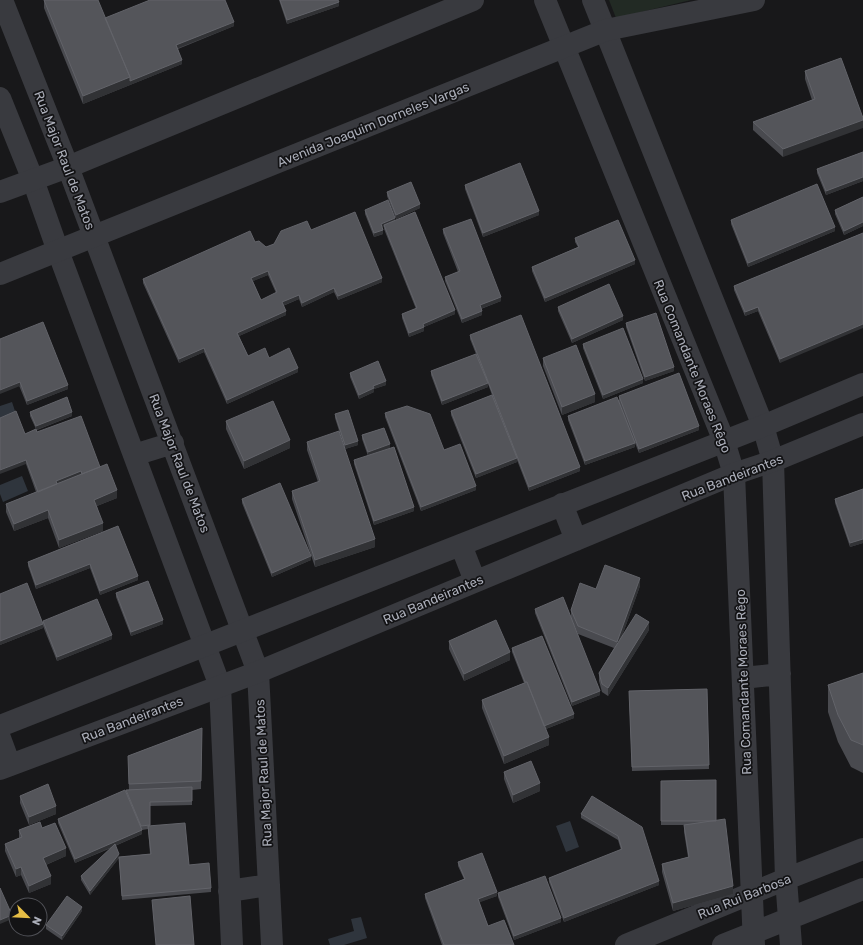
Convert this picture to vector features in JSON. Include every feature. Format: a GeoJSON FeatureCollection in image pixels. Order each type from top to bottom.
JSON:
{"type":"FeatureCollection","features":[{"type":"Feature","properties":{"kind":"street","name":"Rua Major Raul de Matos"},"geometry":{"type":"LineString","coordinates":[[2,0],[95,237],[258,672],[272,945]]}},
{"type":"Feature","properties":{"kind":"street"},"geometry":{"type":"LineString","coordinates":[[0,192],[68,167],[473,0]]}},
{"type":"Feature","properties":{"kind":"street","name":"Rua Comandante Moraes Rêgo"},"geometry":{"type":"LineString","coordinates":[[545,0],[724,441],[734,474],[753,939]]}},
{"type":"Feature","properties":{"kind":"street"},"geometry":{"type":"LineString","coordinates":[[593,0],[763,426],[773,461],[786,879],[791,945]]}},
{"type":"Feature","properties":{"kind":"street","name":"Avenida Joaquim Dorneles Vargas"},"geometry":{"type":"LineString","coordinates":[[0,274],[606,30],[754,0]]}},
{"type":"Feature","properties":{"kind":"street"},"geometry":{"type":"LineString","coordinates":[[0,98],[33,180],[220,686],[232,945]]}},
{"type":"Feature","properties":{"kind":"street"},"geometry":{"type":"LineString","coordinates":[[0,726],[763,426],[863,384]]}},
{"type":"Feature","properties":{"kind":"street","name":"Rua Bandeirantes"},"geometry":{"type":"LineString","coordinates":[[5,767],[258,672],[734,474],[773,461],[863,424]]}},
{"type":"Feature","properties":{"kind":"street"},"geometry":{"type":"LineString","coordinates":[[134,455],[173,443]]}},
{"type":"Feature","properties":{"kind":"street"},"geometry":{"type":"LineString","coordinates":[[562,504],[576,540]]}},
{"type":"Feature","properties":{"kind":"street"},"geometry":{"type":"LineString","coordinates":[[461,545],[475,581]]}},
{"type":"Feature","properties":{"kind":"street"},"geometry":{"type":"LineString","coordinates":[[743,678],[780,674]]}},
{"type":"Feature","properties":{"kind":"street"},"geometry":{"type":"LineString","coordinates":[[0,738],[5,767]]}},
{"type":"Feature","properties":{"kind":"street","name":"Rua Rui Barbosa"},"geometry":{"type":"LineString","coordinates":[[626,945],[751,893],[863,849]]}},
{"type":"Feature","properties":{"kind":"street"},"geometry":{"type":"LineString","coordinates":[[229,891],[269,885]]}},
{"type":"Feature","properties":{"kind":"street"},"geometry":{"type":"LineString","coordinates":[[723,945],[753,939],[790,918],[863,889]]}},
{"type":"Feature","properties":{"kind":"shaded area"},"geometry":{"type":"Polygon","coordinates":[[[609,0],[691,0],[616,18],[609,0]]]}},
{"type":"Feature","properties":{"kind":"shaded area"},"geometry":{"type":"Polygon","coordinates":[[[12,402],[16,414],[0,420],[0,406],[12,402]]]}},
{"type":"Feature","properties":{"kind":"shaded area"},"geometry":{"type":"Polygon","coordinates":[[[22,476],[28,491],[3,502],[0,494],[0,485],[22,476]]]}},
{"type":"Feature","properties":{"kind":"shaded area"},"geometry":{"type":"Polygon","coordinates":[[[570,821],[579,847],[566,852],[556,826],[570,821]]]}},
{"type":"Feature","properties":{"kind":"shaded area"},"geometry":{"type":"Polygon","coordinates":[[[361,917],[367,938],[344,945],[330,945],[328,939],[354,931],[351,919],[361,917]]]}},
{"type":"Feature","properties":{"kind":"building"},"geometry":{"type":"Polygon","coordinates":[[[44,0],[98,0],[130,77],[83,96],[44,0]]]}},
{"type":"Feature","properties":{"kind":"building"},"geometry":{"type":"Polygon","coordinates":[[[150,0],[225,0],[234,22],[176,45],[182,60],[130,81],[130,77],[105,18],[150,0]]]}},
{"type":"Feature","properties":{"kind":"building"},"geometry":{"type":"Polygon","coordinates":[[[280,0],[338,0],[339,2],[287,20],[280,0]]]}},
{"type":"Feature","properties":{"kind":"building"},"geometry":{"type":"Polygon","coordinates":[[[841,58],[863,120],[783,149],[753,122],[815,99],[805,71],[841,58]]]}},
{"type":"Feature","properties":{"kind":"building"},"geometry":{"type":"Polygon","coordinates":[[[863,152],[863,177],[826,191],[817,169],[863,152]]]}},
{"type":"Feature","properties":{"kind":"building"},"geometry":{"type":"Polygon","coordinates":[[[520,163],[539,211],[483,233],[465,185],[520,163]]]}},
{"type":"Feature","properties":{"kind":"building"},"geometry":{"type":"Polygon","coordinates":[[[411,182],[420,204],[396,215],[387,192],[411,182]]]}},
{"type":"Feature","properties":{"kind":"building"},"geometry":{"type":"Polygon","coordinates":[[[817,184],[835,227],[748,263],[731,220],[817,184]]]}},
{"type":"Feature","properties":{"kind":"building"},"geometry":{"type":"Polygon","coordinates":[[[863,197],[863,222],[844,231],[835,210],[863,197]]]}},
{"type":"Feature","properties":{"kind":"building"},"geometry":{"type":"Polygon","coordinates":[[[388,200],[395,218],[381,224],[383,230],[374,233],[365,210],[388,200]]]}},
{"type":"Feature","properties":{"kind":"building"},"geometry":{"type":"Polygon","coordinates":[[[355,212],[382,278],[338,296],[334,288],[302,303],[299,295],[282,302],[286,311],[237,333],[248,356],[265,348],[269,358],[289,348],[298,368],[227,400],[204,348],[179,359],[143,279],[250,231],[255,242],[259,241],[266,247],[274,244],[281,231],[307,221],[311,230],[355,212]],[[268,271],[251,278],[261,300],[277,292],[268,271]]]}},
{"type":"Feature","properties":{"kind":"building"},"geometry":{"type":"Polygon","coordinates":[[[415,212],[455,310],[423,324],[424,327],[409,333],[402,314],[417,308],[384,225],[415,212]]]}},
{"type":"Feature","properties":{"kind":"building"},"geometry":{"type":"Polygon","coordinates":[[[471,219],[501,297],[480,305],[482,311],[462,319],[445,277],[460,271],[443,229],[471,219]]]}},
{"type":"Feature","properties":{"kind":"building"},"geometry":{"type":"Polygon","coordinates":[[[618,220],[635,260],[545,298],[532,267],[579,247],[575,238],[618,220]]]}},
{"type":"Feature","properties":{"kind":"building"},"geometry":{"type":"Polygon","coordinates":[[[863,233],[863,324],[780,359],[758,307],[745,312],[734,286],[863,233]]]}},
{"type":"Feature","properties":{"kind":"building"},"geometry":{"type":"Polygon","coordinates":[[[609,284],[623,316],[572,339],[558,307],[609,284]]]}},
{"type":"Feature","properties":{"kind":"building"},"geometry":{"type":"Polygon","coordinates":[[[656,313],[674,367],[645,377],[626,323],[656,313]]]}},
{"type":"Feature","properties":{"kind":"building"},"geometry":{"type":"Polygon","coordinates":[[[521,315],[580,467],[529,487],[470,335],[521,315]]]}},
{"type":"Feature","properties":{"kind":"building"},"geometry":{"type":"Polygon","coordinates":[[[43,322],[68,385],[27,401],[20,382],[0,390],[0,339],[43,322]]]}},
{"type":"Feature","properties":{"kind":"building"},"geometry":{"type":"Polygon","coordinates":[[[623,328],[643,379],[603,395],[583,344],[623,328]]]}},
{"type":"Feature","properties":{"kind":"building"},"geometry":{"type":"Polygon","coordinates":[[[576,345],[595,394],[562,407],[543,358],[576,345]]]}},
{"type":"Feature","properties":{"kind":"building"},"geometry":{"type":"Polygon","coordinates":[[[476,354],[488,383],[442,401],[431,371],[476,354]]]}},
{"type":"Feature","properties":{"kind":"building"},"geometry":{"type":"Polygon","coordinates":[[[378,361],[386,381],[373,386],[374,388],[359,395],[350,373],[378,361]]]}},
{"type":"Feature","properties":{"kind":"building"},"geometry":{"type":"Polygon","coordinates":[[[679,373],[699,426],[639,449],[619,396],[679,373]]]}},
{"type":"Feature","properties":{"kind":"building"},"geometry":{"type":"Polygon","coordinates":[[[492,395],[517,458],[476,474],[451,411],[492,395]]]}},
{"type":"Feature","properties":{"kind":"building"},"geometry":{"type":"Polygon","coordinates":[[[67,397],[72,412],[36,426],[30,412],[67,397]]]}},
{"type":"Feature","properties":{"kind":"building"},"geometry":{"type":"Polygon","coordinates":[[[617,397],[635,443],[585,461],[568,416],[617,397]]]}},
{"type":"Feature","properties":{"kind":"building"},"geometry":{"type":"Polygon","coordinates":[[[273,401],[290,440],[244,461],[226,421],[273,401]]]}},
{"type":"Feature","properties":{"kind":"building"},"geometry":{"type":"Polygon","coordinates":[[[407,406],[430,414],[444,450],[460,444],[476,486],[421,507],[385,413],[407,406]]]}},
{"type":"Feature","properties":{"kind":"building"},"geometry":{"type":"Polygon","coordinates":[[[348,410],[358,441],[345,445],[335,414],[348,410]]]}},
{"type":"Feature","properties":{"kind":"building"},"geometry":{"type":"Polygon","coordinates":[[[16,411],[25,434],[36,429],[37,432],[81,416],[100,467],[82,474],[81,471],[56,481],[57,484],[38,492],[26,460],[0,470],[0,418],[16,411]]]}},
{"type":"Feature","properties":{"kind":"building"},"geometry":{"type":"Polygon","coordinates":[[[384,428],[390,444],[368,452],[362,435],[384,428]]]}},
{"type":"Feature","properties":{"kind":"building"},"geometry":{"type":"Polygon","coordinates":[[[339,431],[375,539],[315,560],[292,491],[320,481],[307,442],[339,431]]]}},
{"type":"Feature","properties":{"kind":"building"},"geometry":{"type":"Polygon","coordinates":[[[394,447],[414,507],[374,521],[354,460],[394,447]]]}},
{"type":"Feature","properties":{"kind":"building"},"geometry":{"type":"Polygon","coordinates":[[[107,464],[117,490],[94,500],[103,523],[59,540],[48,510],[14,524],[6,504],[107,464]]]}},
{"type":"Feature","properties":{"kind":"building"},"geometry":{"type":"Polygon","coordinates":[[[280,483],[311,556],[272,573],[242,499],[280,483]]]}},
{"type":"Feature","properties":{"kind":"building"},"geometry":{"type":"Polygon","coordinates":[[[863,489],[863,539],[850,543],[835,499],[863,489]]]}},
{"type":"Feature","properties":{"kind":"building"},"geometry":{"type":"Polygon","coordinates":[[[118,526],[138,576],[100,591],[90,564],[36,585],[28,562],[118,526]]]}},
{"type":"Feature","properties":{"kind":"building"},"geometry":{"type":"Polygon","coordinates":[[[605,565],[640,578],[617,642],[578,626],[571,610],[580,583],[596,589],[605,565]]]}},
{"type":"Feature","properties":{"kind":"building"},"geometry":{"type":"Polygon","coordinates":[[[148,581],[163,620],[131,632],[116,593],[148,581]]]}},
{"type":"Feature","properties":{"kind":"building"},"geometry":{"type":"Polygon","coordinates":[[[27,583],[43,624],[0,641],[0,594],[27,583]]]}},
{"type":"Feature","properties":{"kind":"building"},"geometry":{"type":"Polygon","coordinates":[[[563,597],[600,691],[572,702],[535,609],[563,597]]]}},
{"type":"Feature","properties":{"kind":"building"},"geometry":{"type":"Polygon","coordinates":[[[97,599],[112,635],[57,657],[43,621],[97,599]]]}},
{"type":"Feature","properties":{"kind":"building"},"geometry":{"type":"Polygon","coordinates":[[[636,614],[649,622],[608,688],[602,684],[599,673],[636,614]]]}},
{"type":"Feature","properties":{"kind":"building"},"geometry":{"type":"Polygon","coordinates":[[[496,620],[510,652],[464,674],[449,641],[496,620]]]}},
{"type":"Feature","properties":{"kind":"building"},"geometry":{"type":"Polygon","coordinates":[[[542,636],[574,714],[544,726],[512,648],[542,636]]]}},
{"type":"Feature","properties":{"kind":"building"},"geometry":{"type":"Polygon","coordinates":[[[863,673],[863,745],[851,740],[838,715],[828,685],[863,673]]]}},
{"type":"Feature","properties":{"kind":"building"},"geometry":{"type":"Polygon","coordinates":[[[527,682],[549,737],[504,756],[482,700],[527,682]]]}},
{"type":"Feature","properties":{"kind":"building"},"geometry":{"type":"Polygon","coordinates":[[[707,689],[709,765],[632,767],[629,691],[707,689]]]}},
{"type":"Feature","properties":{"kind":"building"},"geometry":{"type":"Polygon","coordinates":[[[202,728],[201,781],[129,784],[128,756],[202,728]]]}},
{"type":"Feature","properties":{"kind":"building"},"geometry":{"type":"Polygon","coordinates":[[[531,761],[540,783],[513,795],[504,772],[531,761]]]}},
{"type":"Feature","properties":{"kind":"building"},"geometry":{"type":"Polygon","coordinates":[[[716,780],[716,821],[661,821],[661,781],[716,780]]]}},
{"type":"Feature","properties":{"kind":"building"},"geometry":{"type":"Polygon","coordinates":[[[48,784],[56,806],[29,817],[20,796],[48,784]]]}},
{"type":"Feature","properties":{"kind":"building"},"geometry":{"type":"Polygon","coordinates":[[[192,787],[192,801],[150,802],[150,825],[141,826],[126,790],[192,787]]]}},
{"type":"Feature","properties":{"kind":"building"},"geometry":{"type":"Polygon","coordinates":[[[125,790],[142,830],[75,859],[58,819],[125,790]]]}},
{"type":"Feature","properties":{"kind":"building"},"geometry":{"type":"Polygon","coordinates":[[[592,796],[642,827],[659,881],[564,918],[549,878],[622,849],[618,836],[581,814],[592,796]]]}},
{"type":"Feature","properties":{"kind":"building"},"geometry":{"type":"Polygon","coordinates":[[[725,819],[733,886],[673,903],[662,864],[689,857],[684,825],[725,819]]]}},
{"type":"Feature","properties":{"kind":"building"},"geometry":{"type":"Polygon","coordinates":[[[40,822],[42,828],[55,823],[66,848],[43,858],[51,876],[29,886],[21,867],[16,869],[5,844],[22,837],[19,830],[40,822]]]}},
{"type":"Feature","properties":{"kind":"building"},"geometry":{"type":"Polygon","coordinates":[[[185,823],[189,865],[209,863],[211,888],[122,896],[119,857],[151,854],[148,826],[185,823]]]}},
{"type":"Feature","properties":{"kind":"building"},"geometry":{"type":"Polygon","coordinates":[[[115,844],[119,854],[90,891],[81,876],[115,844]]]}},
{"type":"Feature","properties":{"kind":"building"},"geometry":{"type":"Polygon","coordinates":[[[482,853],[497,892],[478,899],[488,926],[504,920],[514,945],[444,945],[425,894],[465,879],[458,862],[482,853]]]}},
{"type":"Feature","properties":{"kind":"building"},"geometry":{"type":"Polygon","coordinates":[[[545,876],[561,918],[514,936],[498,893],[545,876]]]}},
{"type":"Feature","properties":{"kind":"building"},"geometry":{"type":"Polygon","coordinates":[[[0,888],[8,906],[8,917],[0,920],[0,888]]]}},
{"type":"Feature","properties":{"kind":"building"},"geometry":{"type":"Polygon","coordinates":[[[67,896],[82,907],[62,936],[48,926],[48,922],[67,896]]]}},
{"type":"Feature","properties":{"kind":"building"},"geometry":{"type":"Polygon","coordinates":[[[190,896],[194,945],[156,945],[152,900],[190,896]]]}}]}
